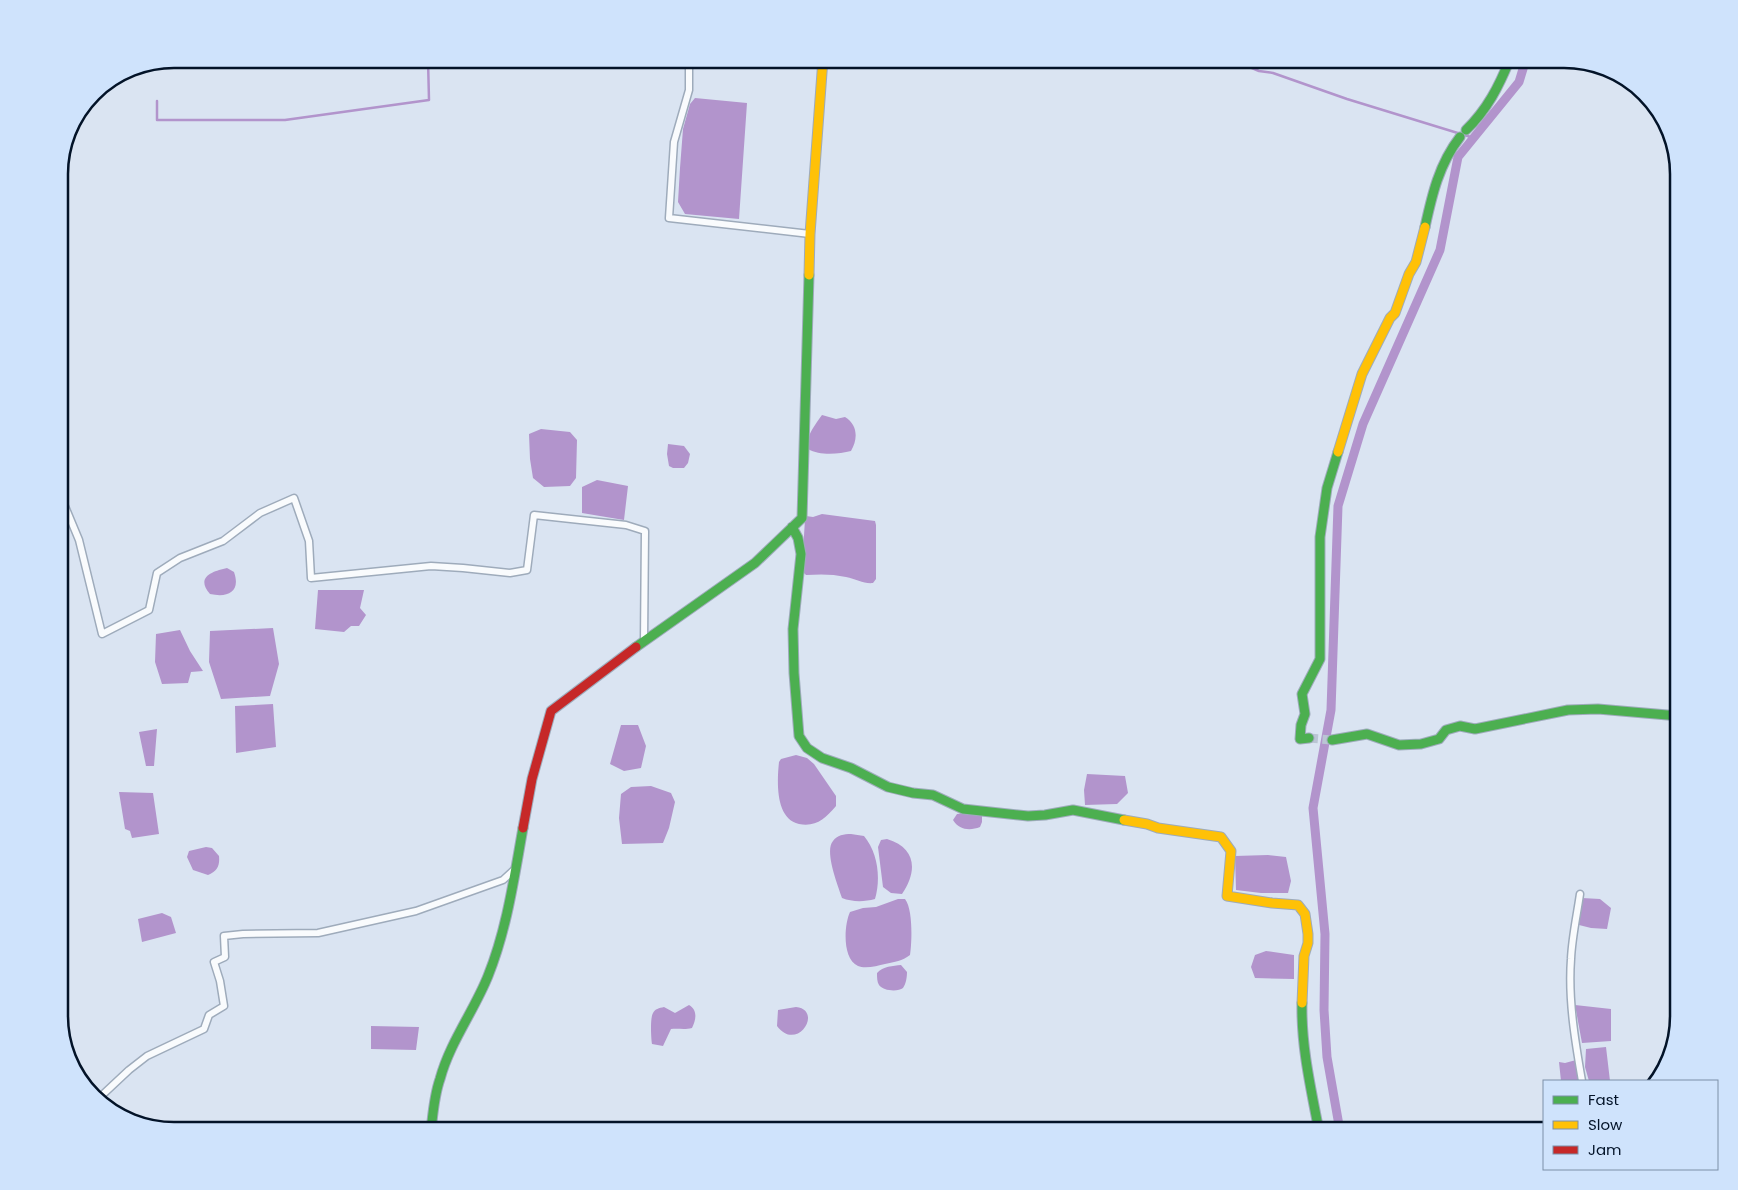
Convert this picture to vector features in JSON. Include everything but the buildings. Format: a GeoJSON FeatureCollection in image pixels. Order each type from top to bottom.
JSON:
{"type":"FeatureCollection","features":[{"type":"Feature","properties":{"kind":"street"},"geometry":{"type":"LineString","coordinates":[[689,68],[689,90],[674,142],[669,218],[810,234]]}},
{"type":"Feature","properties":{"kind":"street"},"geometry":{"type":"LineString","coordinates":[[432,1122],[434,1101],[440,1077],[459,1033],[488,976],[505,925],[532,779],[551,711],[644,641],[754,563],[802,518],[810,234],[822,68]]}},
{"type":"Feature","properties":{"kind":"street"},"geometry":{"type":"LineString","coordinates":[[1309,738],[1300,739],[1301,725],[1305,714],[1302,694],[1320,659],[1320,544],[1328,488],[1351,406],[1362,374],[1390,318],[1395,313],[1409,274],[1416,262],[1434,186],[1453,146],[1475,122],[1489,102],[1498,88],[1506,68]]}},
{"type":"Feature","properties":{"kind":"street"},"geometry":{"type":"LineString","coordinates":[[68,514],[79,540],[102,634],[149,610],[157,572],[180,558],[223,541],[260,513],[294,498],[309,541],[311,578],[431,566],[510,573],[527,570],[534,515],[626,525],[645,531],[644,641]]}},
{"type":"Feature","properties":{"kind":"street"},"geometry":{"type":"LineString","coordinates":[[792,527],[798,538],[801,554],[793,629],[794,673],[799,736],[807,748],[822,758],[851,768],[888,787],[913,794],[933,794],[963,809],[1028,816],[1073,810],[1147,824],[1158,828],[1220,837],[1231,851],[1227,896],[1298,905],[1305,914],[1308,943],[1304,956],[1302,1018],[1306,1060],[1317,1122]]}},
{"type":"Feature","properties":{"kind":"street"},"geometry":{"type":"LineString","coordinates":[[1332,740],[1367,734],[1399,745],[1420,744],[1439,739],[1446,730],[1460,726],[1475,729],[1568,710],[1598,709],[1670,715]]}},
{"type":"Feature","properties":{"kind":"street"},"geometry":{"type":"LineString","coordinates":[[102,1095],[146,1056],[204,1029],[209,1015],[224,1006],[220,980],[214,962],[225,956],[224,936],[318,933],[416,911],[503,880],[514,869]]}},
{"type":"Feature","properties":{"kind":"street"},"geometry":{"type":"LineString","coordinates":[[1580,894],[1570,958],[1570,982],[1575,1040],[1582,1080]]}},
{"type":"Feature","properties":{"kind":"shaded area"},"geometry":{"type":"Polygon","coordinates":[[[695,98],[747,103],[739,219],[685,214],[678,202],[683,129],[690,104],[695,98]]]}},
{"type":"Feature","properties":{"kind":"shaded area"},"geometry":{"type":"Polygon","coordinates":[[[822,415],[836,419],[845,417],[849,420],[856,432],[855,442],[851,451],[824,454],[808,449],[809,436],[822,415]]]}},
{"type":"Feature","properties":{"kind":"shaded area"},"geometry":{"type":"Polygon","coordinates":[[[541,429],[570,432],[577,440],[576,478],[570,486],[544,487],[533,478],[529,434],[541,429]]]}},
{"type":"Feature","properties":{"kind":"shaded area"},"geometry":{"type":"Polygon","coordinates":[[[668,444],[684,446],[690,454],[688,463],[684,468],[669,466],[668,444]]]}},
{"type":"Feature","properties":{"kind":"shaded area"},"geometry":{"type":"Polygon","coordinates":[[[597,480],[628,486],[624,520],[582,513],[582,487],[597,480]]]}},
{"type":"Feature","properties":{"kind":"shaded area"},"geometry":{"type":"Polygon","coordinates":[[[822,514],[875,521],[876,579],[873,583],[836,575],[806,575],[804,573],[802,569],[805,519],[806,516],[813,517],[822,514]]]}},
{"type":"Feature","properties":{"kind":"shaded area"},"geometry":{"type":"Polygon","coordinates":[[[227,568],[234,572],[236,584],[234,589],[227,594],[210,594],[204,583],[205,579],[216,571],[227,568]]]}},
{"type":"Feature","properties":{"kind":"shaded area"},"geometry":{"type":"Polygon","coordinates":[[[318,590],[364,590],[360,608],[366,615],[359,626],[351,626],[344,632],[315,629],[318,590]]]}},
{"type":"Feature","properties":{"kind":"shaded area"},"geometry":{"type":"Polygon","coordinates":[[[273,628],[279,664],[270,696],[221,699],[209,662],[210,631],[273,628]]]}},
{"type":"Feature","properties":{"kind":"shaded area"},"geometry":{"type":"Polygon","coordinates":[[[180,630],[190,651],[203,671],[191,672],[188,683],[162,684],[155,662],[156,634],[180,630]]]}},
{"type":"Feature","properties":{"kind":"shaded area"},"geometry":{"type":"Polygon","coordinates":[[[273,704],[276,747],[236,753],[235,706],[273,704]]]}},
{"type":"Feature","properties":{"kind":"shaded area"},"geometry":{"type":"Polygon","coordinates":[[[621,725],[638,725],[646,746],[641,768],[624,771],[610,764],[621,725]]]}},
{"type":"Feature","properties":{"kind":"shaded area"},"geometry":{"type":"Polygon","coordinates":[[[157,729],[154,766],[146,766],[139,732],[157,729]]]}},
{"type":"Feature","properties":{"kind":"shaded area"},"geometry":{"type":"Polygon","coordinates":[[[796,755],[807,758],[814,764],[836,796],[836,806],[824,818],[815,823],[805,825],[791,821],[785,815],[779,798],[779,762],[781,759],[796,755]]]}},
{"type":"Feature","properties":{"kind":"shaded area"},"geometry":{"type":"Polygon","coordinates":[[[1087,774],[1125,776],[1128,793],[1117,804],[1085,805],[1084,790],[1087,774]]]}},
{"type":"Feature","properties":{"kind":"shaded area"},"geometry":{"type":"Polygon","coordinates":[[[651,786],[671,793],[675,802],[669,828],[663,843],[622,844],[619,818],[621,794],[631,787],[651,786]]]}},
{"type":"Feature","properties":{"kind":"shaded area"},"geometry":{"type":"Polygon","coordinates":[[[119,792],[153,793],[159,834],[132,838],[130,831],[125,829],[119,792]]]}},
{"type":"Feature","properties":{"kind":"shaded area"},"geometry":{"type":"Polygon","coordinates":[[[975,812],[982,816],[980,827],[965,829],[958,826],[953,820],[957,814],[975,812]]]}},
{"type":"Feature","properties":{"kind":"shaded area"},"geometry":{"type":"Polygon","coordinates":[[[851,834],[864,836],[875,858],[878,883],[875,899],[858,901],[842,898],[830,852],[835,839],[839,836],[851,834]]]}},
{"type":"Feature","properties":{"kind":"shaded area"},"geometry":{"type":"Polygon","coordinates":[[[887,839],[904,848],[909,854],[911,861],[910,877],[902,894],[891,893],[883,887],[878,847],[881,840],[887,839]]]}},
{"type":"Feature","properties":{"kind":"shaded area"},"geometry":{"type":"Polygon","coordinates":[[[206,847],[212,848],[219,856],[217,868],[208,875],[193,870],[187,857],[189,851],[206,847]]]}},
{"type":"Feature","properties":{"kind":"shaded area"},"geometry":{"type":"Polygon","coordinates":[[[1268,855],[1286,857],[1291,881],[1288,893],[1261,893],[1236,890],[1235,856],[1268,855]]]}},
{"type":"Feature","properties":{"kind":"shaded area"},"geometry":{"type":"Polygon","coordinates":[[[1582,898],[1600,899],[1611,908],[1607,929],[1579,925],[1582,898]]]}},
{"type":"Feature","properties":{"kind":"shaded area"},"geometry":{"type":"Polygon","coordinates":[[[898,899],[905,899],[911,918],[910,955],[904,959],[878,966],[858,966],[849,956],[847,949],[846,925],[850,912],[876,907],[898,899]]]}},
{"type":"Feature","properties":{"kind":"shaded area"},"geometry":{"type":"Polygon","coordinates":[[[162,913],[171,917],[176,933],[142,942],[138,919],[162,913]]]}},
{"type":"Feature","properties":{"kind":"shaded area"},"geometry":{"type":"Polygon","coordinates":[[[1266,951],[1294,955],[1294,979],[1255,978],[1251,967],[1255,955],[1266,951]]]}},
{"type":"Feature","properties":{"kind":"shaded area"},"geometry":{"type":"Polygon","coordinates":[[[901,965],[907,972],[903,988],[891,990],[884,989],[879,985],[877,973],[879,971],[891,966],[901,965]]]}},
{"type":"Feature","properties":{"kind":"shaded area"},"geometry":{"type":"Polygon","coordinates":[[[689,1005],[694,1010],[695,1015],[692,1028],[671,1029],[663,1046],[652,1044],[651,1019],[653,1013],[659,1008],[664,1007],[675,1013],[689,1005]]]}},
{"type":"Feature","properties":{"kind":"shaded area"},"geometry":{"type":"Polygon","coordinates":[[[1575,1005],[1611,1009],[1611,1041],[1582,1043],[1575,1005]]]}},
{"type":"Feature","properties":{"kind":"shaded area"},"geometry":{"type":"Polygon","coordinates":[[[796,1007],[804,1010],[808,1015],[808,1021],[805,1028],[799,1033],[792,1035],[785,1033],[777,1026],[778,1010],[796,1007]]]}},
{"type":"Feature","properties":{"kind":"shaded area"},"geometry":{"type":"Polygon","coordinates":[[[371,1026],[419,1027],[416,1050],[371,1049],[371,1026]]]}},
{"type":"Feature","properties":{"kind":"shaded area"},"geometry":{"type":"Polygon","coordinates":[[[1606,1047],[1610,1080],[1589,1080],[1585,1067],[1586,1049],[1606,1047]]]}},
{"type":"Feature","properties":{"kind":"shaded area"},"geometry":{"type":"Polygon","coordinates":[[[1576,1060],[1579,1080],[1561,1080],[1559,1062],[1565,1063],[1576,1060]]]}},
{"type":"Feature","properties":{"kind":"waterway"},"geometry":{"type":"LineString","coordinates":[[157,101],[157,120],[285,120],[429,100],[428,68]]}},
{"type":"Feature","properties":{"kind":"waterway"},"geometry":{"type":"LineString","coordinates":[[1252,68],[1273,73],[1347,99],[1474,138]]}},
{"type":"Feature","properties":{"kind":"waterway"},"geometry":{"type":"LineString","coordinates":[[1338,1122],[1327,1057],[1324,1010],[1325,934],[1313,808],[1331,710],[1338,506],[1363,424],[1440,250],[1458,157],[1519,82],[1523,68]]}},
{"type":"Feature","properties":{"kind":"tunnel"},"geometry":{"type":"LineString","coordinates":[[1309,738],[1332,740]]}},
{"type":"Feature","properties":{"kind":"traffic: fast"},"geometry":{"type":"LineString","coordinates":[[1466,130],[1492,97],[1506,68]]}},
{"type":"Feature","properties":{"kind":"traffic: fast"},"geometry":{"type":"LineString","coordinates":[[1425,227],[1442,169],[1460,137]]}},
{"type":"Feature","properties":{"kind":"traffic: fast"},"geometry":{"type":"LineString","coordinates":[[636,647],[755,563],[802,518],[809,275]]}},
{"type":"Feature","properties":{"kind":"traffic: fast"},"geometry":{"type":"LineString","coordinates":[[1309,738],[1300,739],[1301,725],[1305,714],[1302,694],[1320,659],[1320,537],[1327,488],[1338,452]]}},
{"type":"Feature","properties":{"kind":"traffic: fast"},"geometry":{"type":"LineString","coordinates":[[792,527],[798,538],[801,554],[793,629],[794,673],[799,736],[807,748],[822,758],[851,768],[888,787],[913,793],[933,795],[963,809],[1028,816],[1073,810],[1124,820]]}},
{"type":"Feature","properties":{"kind":"traffic: fast"},"geometry":{"type":"LineString","coordinates":[[1332,740],[1367,734],[1399,745],[1421,744],[1439,739],[1446,730],[1460,726],[1475,729],[1568,710],[1598,709],[1670,715]]}},
{"type":"Feature","properties":{"kind":"traffic: fast"},"geometry":{"type":"LineString","coordinates":[[432,1122],[436,1092],[444,1065],[482,989],[495,958],[509,903],[523,828]]}},
{"type":"Feature","properties":{"kind":"traffic: fast"},"geometry":{"type":"LineString","coordinates":[[1302,1003],[1305,1051],[1317,1122]]}},
{"type":"Feature","properties":{"kind":"traffic: slow"},"geometry":{"type":"LineString","coordinates":[[809,275],[810,234],[822,68]]}},
{"type":"Feature","properties":{"kind":"traffic: slow"},"geometry":{"type":"LineString","coordinates":[[1338,452],[1362,374],[1390,318],[1395,313],[1409,274],[1416,262],[1425,227]]}},
{"type":"Feature","properties":{"kind":"traffic: slow"},"geometry":{"type":"LineString","coordinates":[[1124,820],[1158,828],[1221,837],[1231,851],[1227,896],[1298,905],[1305,914],[1308,934],[1308,943],[1304,956],[1302,1003]]}},
{"type":"Feature","properties":{"kind":"traffic: jam"},"geometry":{"type":"LineString","coordinates":[[523,828],[532,779],[551,711],[636,647]]}}]}
